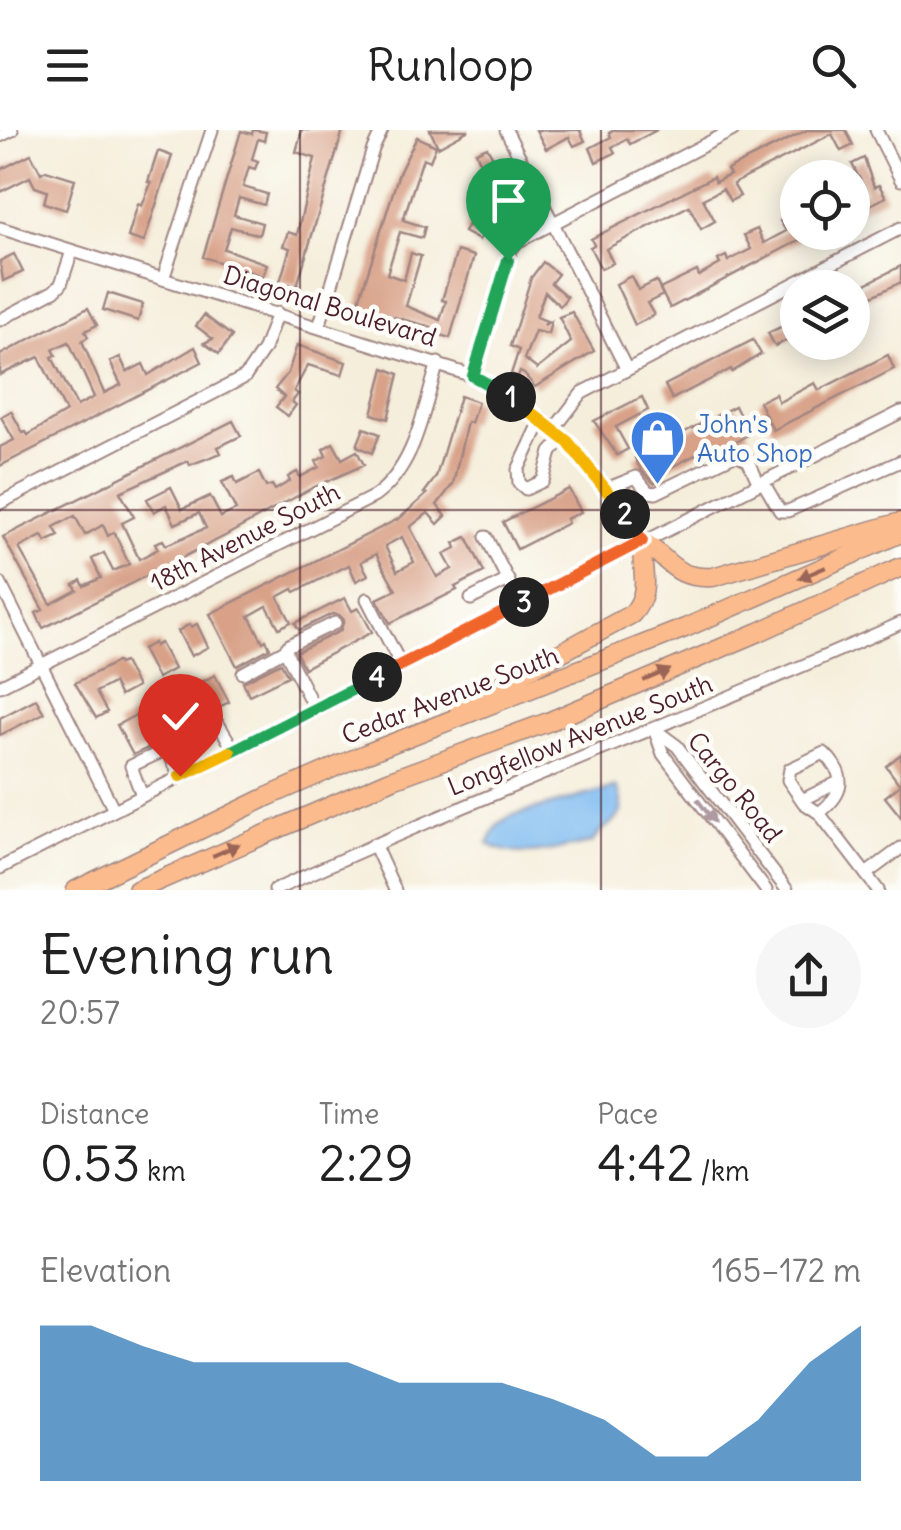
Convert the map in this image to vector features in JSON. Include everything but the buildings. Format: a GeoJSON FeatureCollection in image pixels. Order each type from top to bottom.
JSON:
{"type":"FeatureCollection","features":[{"type":"Feature","properties":{"kind":"highway"},"geometry":{"type":"LineString","coordinates":[[642,541],[680,574],[713,577],[901,522]]}},
{"type":"Feature","properties":{"kind":"highway","name":"Cedar Avenue South"},"geometry":{"type":"LineString","coordinates":[[76,890],[365,754],[685,628],[901,533]]}},
{"type":"Feature","properties":{"kind":"highway"},"geometry":{"type":"LineString","coordinates":[[365,754],[623,621],[638,606],[646,586],[640,561],[642,541]]}},
{"type":"Feature","properties":{"kind":"highway"},"geometry":{"type":"LineString","coordinates":[[137,890],[377,786],[548,722],[901,566]]}},
{"type":"Feature","properties":{"kind":"street"},"geometry":{"type":"LineString","coordinates":[[0,136],[12,130]]}},
{"type":"Feature","properties":{"kind":"street"},"geometry":{"type":"LineString","coordinates":[[163,279],[212,130]]}},
{"type":"Feature","properties":{"kind":"street"},"geometry":{"type":"LineString","coordinates":[[319,327],[382,130]]}},
{"type":"Feature","properties":{"kind":"street"},"geometry":{"type":"LineString","coordinates":[[506,130],[626,368]]}},
{"type":"Feature","properties":{"kind":"street"},"geometry":{"type":"LineString","coordinates":[[473,376],[511,250],[524,236],[733,130]]}},
{"type":"Feature","properties":{"kind":"street"},"geometry":{"type":"LineString","coordinates":[[876,130],[901,180]]}},
{"type":"Feature","properties":{"kind":"street","name":"Diagonal Boulevard"},"geometry":{"type":"LineString","coordinates":[[0,228],[473,376],[560,433],[642,541]]}},
{"type":"Feature","properties":{"kind":"street"},"geometry":{"type":"LineString","coordinates":[[542,419],[518,470],[519,483],[526,488],[543,481],[551,452],[582,393],[901,228]]}},
{"type":"Feature","properties":{"kind":"street"},"geometry":{"type":"LineString","coordinates":[[0,320],[54,291],[61,284],[72,250]]}},
{"type":"Feature","properties":{"kind":"street"},"geometry":{"type":"LineString","coordinates":[[0,502],[245,376],[264,349],[277,314]]}},
{"type":"Feature","properties":{"kind":"street","name":"18th Avenue South"},"geometry":{"type":"LineString","coordinates":[[0,686],[389,486],[408,457],[438,363]]}},
{"type":"Feature","properties":{"kind":"street"},"geometry":{"type":"LineString","coordinates":[[0,868],[901,412]]}},
{"type":"Feature","properties":{"kind":"street"},"geometry":{"type":"LineString","coordinates":[[606,489],[636,477],[648,492],[656,493],[736,454],[748,460],[780,511],[788,511],[901,461]]}},
{"type":"Feature","properties":{"kind":"street"},"geometry":{"type":"LineString","coordinates":[[486,537],[520,604]]}},
{"type":"Feature","properties":{"kind":"street"},"geometry":{"type":"LineString","coordinates":[[491,619],[475,597],[508,580]]}},
{"type":"Feature","properties":{"kind":"street"},"geometry":{"type":"LineString","coordinates":[[0,584],[114,810]]}},
{"type":"Feature","properties":{"kind":"street"},"geometry":{"type":"LineString","coordinates":[[367,598],[401,666]]}},
{"type":"Feature","properties":{"kind":"street"},"geometry":{"type":"LineString","coordinates":[[243,672],[335,623]]}},
{"type":"Feature","properties":{"kind":"street","name":"Longfellow Avenue South"},"geometry":{"type":"LineString","coordinates":[[276,890],[374,844],[654,730],[901,623]]}},
{"type":"Feature","properties":{"kind":"street"},"geometry":{"type":"LineString","coordinates":[[285,650],[315,710]]}},
{"type":"Feature","properties":{"kind":"street"},"geometry":{"type":"LineString","coordinates":[[142,796],[131,766],[219,725],[234,750]]}},
{"type":"Feature","properties":{"kind":"street","name":"Cargo Road"},"geometry":{"type":"LineString","coordinates":[[654,730],[663,754],[766,890]]}},
{"type":"Feature","properties":{"kind":"street","name":"Cargo Road"},"geometry":{"type":"LineString","coordinates":[[654,730],[677,746],[787,890]]}},
{"type":"Feature","properties":{"kind":"street"},"geometry":{"type":"LineString","coordinates":[[166,749],[180,776]]}},
{"type":"Feature","properties":{"kind":"street"},"geometry":{"type":"LineString","coordinates":[[819,813],[836,800],[840,782],[836,766],[828,755],[821,754],[787,772],[788,780],[802,800],[819,813],[878,890]]}},
{"type":"Feature","properties":{"kind":"street"},"geometry":{"type":"LineString","coordinates":[[802,800],[840,782]]}},
{"type":"Feature","properties":{"kind":"street"},"geometry":{"type":"LineString","coordinates":[[374,844],[395,890]]}},
{"type":"Feature","properties":{"kind":"street"},"geometry":{"type":"LineString","coordinates":[[866,874],[901,848]]}},
{"type":"Feature","properties":{"kind":"water"},"geometry":{"type":"Polygon","coordinates":[[[616,787],[622,808],[619,815],[592,843],[526,853],[488,844],[498,824],[511,816],[616,787]]]}},
{"type":"Feature","properties":{"kind":"place","name":"John's Auto Shop"},"geometry":{"type":"Point","coordinates":[658,487]}},
{"type":"Feature","properties":{"kind":"route"},"geometry":{"type":"LineString","coordinates":[[180,776],[642,541],[584,458],[555,428],[504,392],[473,376],[508,260]]}}]}
